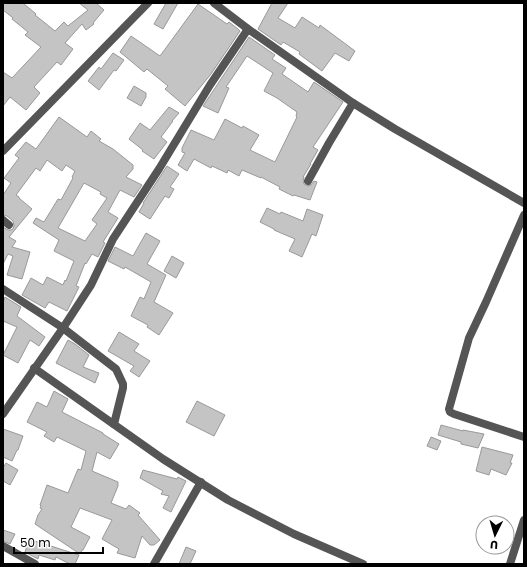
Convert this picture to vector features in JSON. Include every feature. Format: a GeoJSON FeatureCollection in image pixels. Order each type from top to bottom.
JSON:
{"type":"FeatureCollection","features":[{"type":"Feature","properties":{"kind":"street"},"geometry":{"type":"LineString","coordinates":[[3,151],[148,3]]}},
{"type":"Feature","properties":{"kind":"street"},"geometry":{"type":"LineString","coordinates":[[214,3],[248,29],[353,103],[395,129],[524,203]]}},
{"type":"Feature","properties":{"kind":"street"},"geometry":{"type":"LineString","coordinates":[[3,414],[63,328],[91,284],[113,239],[159,169],[210,85],[248,29]]}},
{"type":"Feature","properties":{"kind":"street"},"geometry":{"type":"LineString","coordinates":[[308,181],[353,103]]}},
{"type":"Feature","properties":{"kind":"street"},"geometry":{"type":"LineString","coordinates":[[524,215],[469,338],[449,409],[454,414],[524,437]]}},
{"type":"Feature","properties":{"kind":"street"},"geometry":{"type":"LineString","coordinates":[[3,290],[63,328],[116,369],[123,384],[123,388],[114,424]]}},
{"type":"Feature","properties":{"kind":"street"},"geometry":{"type":"LineString","coordinates":[[34,368],[163,459],[228,500],[294,534],[363,564]]}},
{"type":"Feature","properties":{"kind":"street"},"geometry":{"type":"LineString","coordinates":[[154,564],[201,482]]}},
{"type":"Feature","properties":{"kind":"street"},"geometry":{"type":"LineString","coordinates":[[510,564],[524,520]]}},
{"type":"Feature","properties":{"kind":"street"},"geometry":{"type":"LineString","coordinates":[[3,546],[35,564]]}},
{"type":"Feature","properties":{"kind":"building"},"geometry":{"type":"Polygon","coordinates":[[[3,3],[23,3],[55,31],[64,22],[68,26],[88,10],[79,3],[96,3],[104,10],[93,23],[94,24],[86,30],[82,24],[65,43],[73,49],[61,65],[57,62],[34,87],[40,93],[26,110],[10,97],[3,106],[3,72],[12,78],[41,47],[25,35],[28,32],[3,10],[3,3]]]}},
{"type":"Feature","properties":{"kind":"building"},"geometry":{"type":"Polygon","coordinates":[[[166,3],[178,3],[163,29],[154,24],[166,3]]]}},
{"type":"Feature","properties":{"kind":"building"},"geometry":{"type":"Polygon","coordinates":[[[272,3],[288,3],[278,18],[295,28],[302,17],[319,28],[320,25],[355,51],[349,61],[335,53],[322,71],[299,54],[300,52],[283,42],[281,45],[258,29],[272,3]]]}},
{"type":"Feature","properties":{"kind":"building"},"geometry":{"type":"Polygon","coordinates":[[[198,4],[227,24],[229,22],[240,31],[211,74],[185,106],[165,89],[168,86],[147,69],[144,72],[120,52],[131,36],[160,56],[198,4]]]}},
{"type":"Feature","properties":{"kind":"building"},"geometry":{"type":"Polygon","coordinates":[[[249,37],[275,55],[272,59],[286,68],[282,74],[308,92],[314,82],[343,102],[313,147],[318,150],[303,177],[304,184],[308,186],[314,181],[317,182],[310,200],[294,195],[293,196],[261,177],[242,170],[239,176],[228,170],[227,173],[212,166],[211,168],[194,159],[187,171],[178,165],[185,153],[182,152],[182,148],[191,130],[214,140],[225,119],[242,128],[243,126],[259,135],[250,150],[275,162],[297,117],[297,112],[264,91],[273,73],[247,56],[226,87],[229,88],[218,113],[203,106],[249,37]]]}},
{"type":"Feature","properties":{"kind":"building"},"geometry":{"type":"Polygon","coordinates":[[[113,53],[124,60],[116,71],[114,70],[99,90],[88,81],[99,67],[101,69],[113,53]]]}},
{"type":"Feature","properties":{"kind":"building"},"geometry":{"type":"Polygon","coordinates":[[[134,86],[146,93],[146,97],[141,106],[127,98],[134,86]]]}},
{"type":"Feature","properties":{"kind":"building"},"geometry":{"type":"Polygon","coordinates":[[[169,107],[179,113],[161,137],[167,142],[154,159],[142,151],[143,150],[129,139],[140,123],[150,130],[169,107]]]}},
{"type":"Feature","properties":{"kind":"building"},"geometry":{"type":"Polygon","coordinates":[[[59,117],[87,137],[91,131],[101,139],[99,141],[113,149],[133,165],[133,169],[126,177],[142,185],[134,197],[120,190],[108,212],[118,218],[103,242],[105,243],[98,257],[92,254],[86,264],[85,263],[76,286],[79,287],[67,311],[49,302],[45,308],[22,295],[31,278],[43,285],[47,277],[63,285],[65,280],[66,281],[74,261],[54,251],[59,240],[33,223],[36,218],[44,222],[58,199],[61,200],[73,178],[72,177],[75,171],[66,165],[62,171],[47,160],[40,171],[36,168],[16,195],[32,209],[9,237],[16,241],[12,247],[30,252],[22,279],[7,275],[13,256],[8,254],[3,264],[3,227],[11,230],[14,226],[13,221],[7,216],[3,215],[3,195],[11,183],[4,178],[19,158],[15,155],[26,142],[36,149],[59,117]],[[84,183],[58,228],[85,241],[97,224],[92,220],[107,198],[100,194],[101,192],[84,183]]]}},
{"type":"Feature","properties":{"kind":"building"},"geometry":{"type":"Polygon","coordinates":[[[167,166],[179,174],[170,187],[174,189],[169,198],[165,196],[150,219],[139,212],[143,203],[167,166]]]}},
{"type":"Feature","properties":{"kind":"building"},"geometry":{"type":"Polygon","coordinates":[[[267,208],[280,214],[281,212],[303,221],[307,209],[323,215],[316,236],[312,234],[302,257],[289,251],[295,239],[260,222],[267,208]]]}},
{"type":"Feature","properties":{"kind":"building"},"geometry":{"type":"Polygon","coordinates":[[[146,233],[160,241],[147,264],[166,275],[154,302],[173,313],[159,335],[147,327],[148,325],[131,316],[140,297],[144,299],[151,282],[125,267],[124,269],[108,261],[115,247],[133,256],[146,233]]]}},
{"type":"Feature","properties":{"kind":"building"},"geometry":{"type":"Polygon","coordinates":[[[172,256],[184,263],[176,278],[164,271],[172,256]]]}},
{"type":"Feature","properties":{"kind":"building"},"geometry":{"type":"Polygon","coordinates":[[[5,297],[21,307],[17,316],[45,337],[39,346],[30,340],[18,363],[3,355],[17,327],[3,321],[3,303],[5,297]]]}},
{"type":"Feature","properties":{"kind":"building"},"geometry":{"type":"Polygon","coordinates":[[[119,332],[139,344],[134,351],[150,361],[139,377],[130,371],[134,366],[108,351],[119,332]]]}},
{"type":"Feature","properties":{"kind":"building"},"geometry":{"type":"Polygon","coordinates":[[[68,340],[89,355],[83,367],[99,373],[95,383],[56,363],[68,340]]]}},
{"type":"Feature","properties":{"kind":"building"},"geometry":{"type":"Polygon","coordinates":[[[54,391],[68,399],[62,412],[103,433],[119,444],[110,459],[97,452],[92,471],[118,482],[118,486],[111,503],[126,509],[129,505],[140,513],[138,515],[160,540],[154,545],[150,545],[142,536],[135,558],[117,553],[119,549],[102,539],[112,520],[80,508],[71,527],[90,537],[80,554],[35,524],[42,509],[40,508],[40,505],[47,485],[68,493],[78,469],[81,470],[86,451],[57,437],[54,442],[44,436],[47,432],[27,422],[37,402],[47,407],[54,391]]]}},
{"type":"Feature","properties":{"kind":"building"},"geometry":{"type":"Polygon","coordinates":[[[197,401],[225,415],[214,436],[186,422],[197,401]]]}},
{"type":"Feature","properties":{"kind":"building"},"geometry":{"type":"Polygon","coordinates":[[[441,425],[463,431],[484,434],[478,448],[461,444],[461,442],[438,435],[441,425]]]}},
{"type":"Feature","properties":{"kind":"building"},"geometry":{"type":"Polygon","coordinates":[[[3,429],[23,436],[12,461],[3,457],[3,429]]]}},
{"type":"Feature","properties":{"kind":"building"},"geometry":{"type":"Polygon","coordinates":[[[431,437],[441,441],[437,450],[427,446],[431,437]]]}},
{"type":"Feature","properties":{"kind":"building"},"geometry":{"type":"Polygon","coordinates":[[[482,447],[513,455],[510,463],[512,463],[506,475],[491,469],[489,475],[476,471],[482,447]]]}},
{"type":"Feature","properties":{"kind":"building"},"geometry":{"type":"Polygon","coordinates":[[[6,463],[18,470],[10,485],[3,481],[3,468],[6,463]]]}},
{"type":"Feature","properties":{"kind":"building"},"geometry":{"type":"Polygon","coordinates":[[[143,470],[177,479],[178,477],[186,481],[171,512],[163,508],[169,496],[161,494],[163,491],[140,478],[143,470]]]}},
{"type":"Feature","properties":{"kind":"building"},"geometry":{"type":"Polygon","coordinates":[[[3,530],[15,534],[10,544],[3,541],[3,530]]]}},
{"type":"Feature","properties":{"kind":"building"},"geometry":{"type":"Polygon","coordinates":[[[29,539],[79,555],[75,564],[70,564],[56,557],[55,560],[39,555],[38,559],[25,552],[29,539]]]}},
{"type":"Feature","properties":{"kind":"building"},"geometry":{"type":"Polygon","coordinates":[[[186,547],[196,551],[190,564],[179,564],[186,547]]]}}]}
